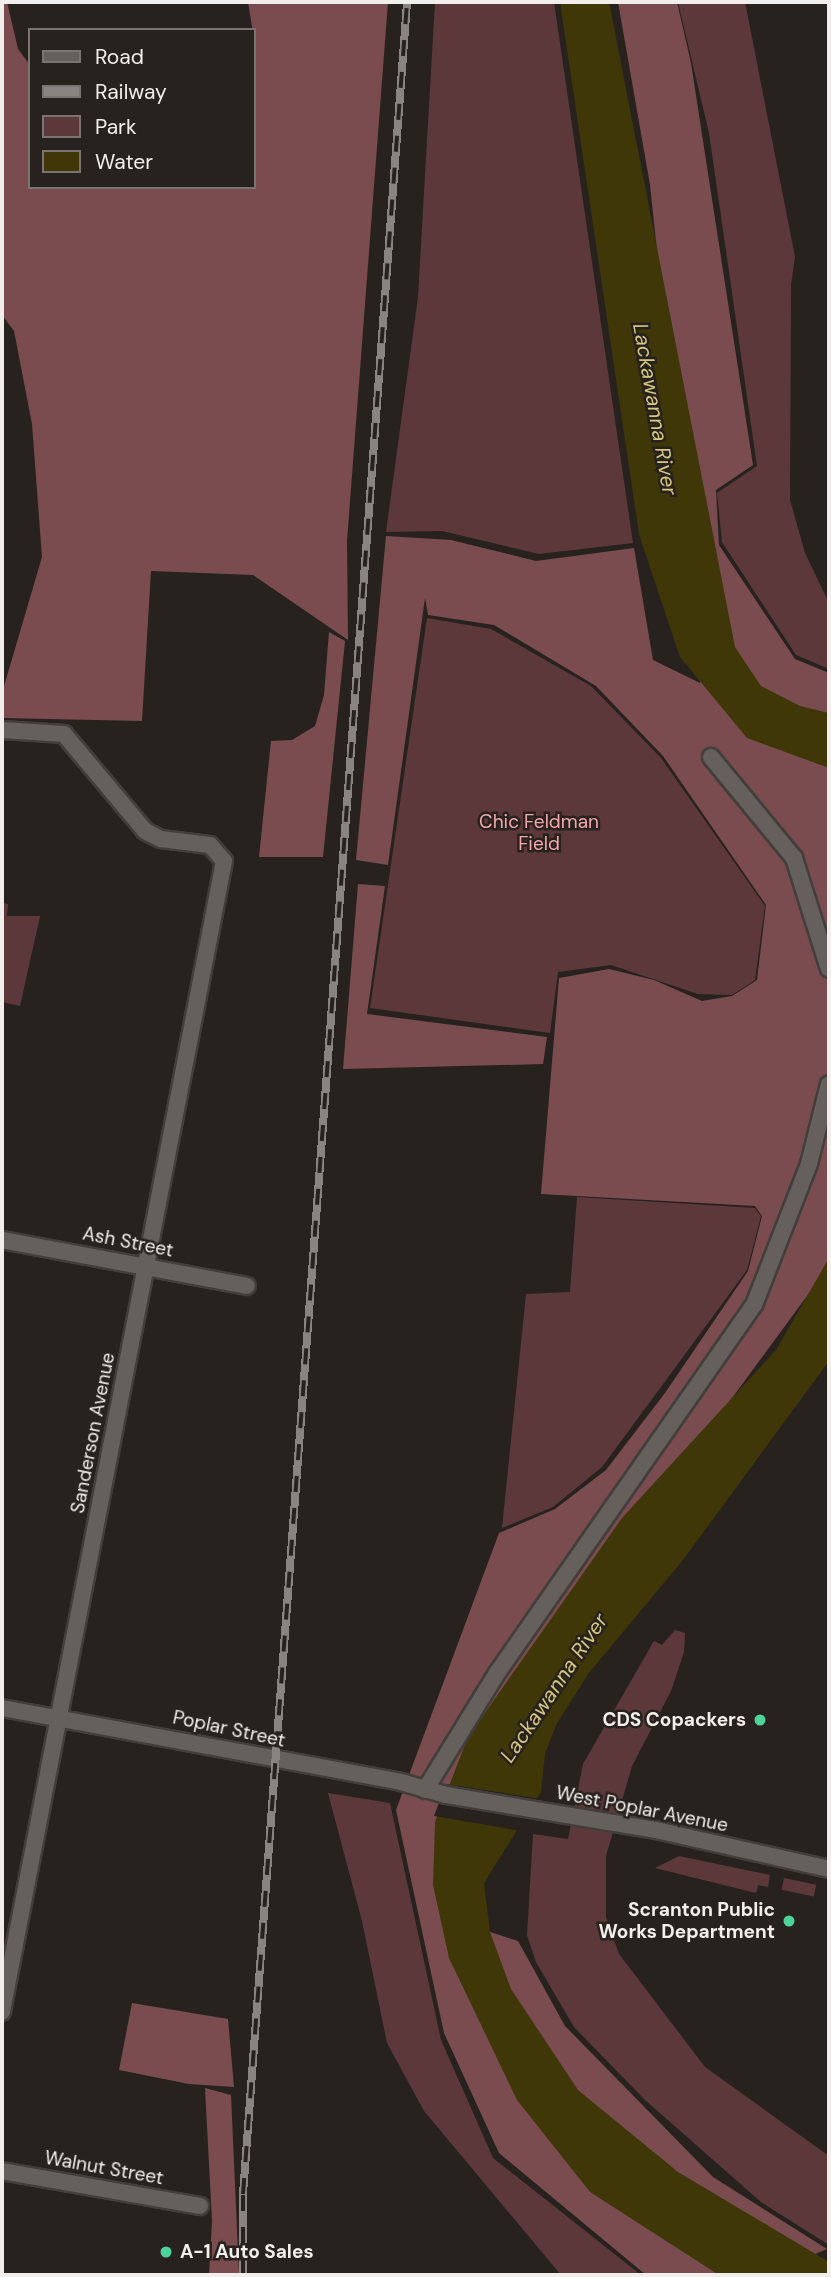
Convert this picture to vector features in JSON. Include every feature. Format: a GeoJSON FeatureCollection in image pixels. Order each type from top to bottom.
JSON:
{"type":"FeatureCollection","features":[{"type":"Feature","properties":{"kind":"street","name":"Sanderson Avenue"},"geometry":{"type":"LineString","coordinates":[[2,730],[64,734],[145,831],[162,839],[210,845],[225,861],[2,2012]]}},
{"type":"Feature","properties":{"kind":"street"},"geometry":{"type":"LineString","coordinates":[[711,757],[794,858],[829,969]]}},
{"type":"Feature","properties":{"kind":"street"},"geometry":{"type":"LineString","coordinates":[[425,1790],[497,1673],[754,1305],[809,1164],[829,1084]]}},
{"type":"Feature","properties":{"kind":"street","name":"Ash Street"},"geometry":{"type":"LineString","coordinates":[[2,1240],[247,1286]]}},
{"type":"Feature","properties":{"kind":"street","name":"Poplar Street"},"geometry":{"type":"LineString","coordinates":[[2,1708],[446,1796]]}},
{"type":"Feature","properties":{"kind":"street","name":"West Poplar Avenue"},"geometry":{"type":"LineString","coordinates":[[446,1796],[656,1830],[829,1870]]}},
{"type":"Feature","properties":{"kind":"street","name":"Walnut Street"},"geometry":{"type":"LineString","coordinates":[[2,2171],[200,2206]]}},
{"type":"Feature","properties":{"kind":"green space"},"geometry":{"type":"Polygon","coordinates":[[[435,2],[554,2],[633,543],[539,554],[442,531],[386,532],[418,297],[435,2]]]}},
{"type":"Feature","properties":{"kind":"green space"},"geometry":{"type":"Polygon","coordinates":[[[678,2],[745,2],[795,257],[791,285],[790,500],[805,553],[829,603],[829,669],[796,655],[722,542],[717,493],[757,466],[709,133],[678,2]]]}},
{"type":"Feature","properties":{"kind":"green space","name":"Chic Feldman Field"},"geometry":{"type":"Polygon","coordinates":[[[427,618],[491,629],[591,686],[661,758],[765,906],[755,980],[732,995],[698,994],[611,965],[558,972],[550,1033],[370,1008],[427,618]]]}},
{"type":"Feature","properties":{"kind":"green space"},"geometry":{"type":"Polygon","coordinates":[[[2,903],[8,904],[7,916],[40,916],[20,1006],[2,1002],[2,903]]]}},
{"type":"Feature","properties":{"kind":"green space"},"geometry":{"type":"Polygon","coordinates":[[[577,1197],[755,1208],[761,1216],[747,1270],[602,1467],[553,1507],[502,1528],[526,1294],[570,1292],[577,1197]]]}},
{"type":"Feature","properties":{"kind":"green space"},"geometry":{"type":"Polygon","coordinates":[[[675,1630],[685,1633],[684,1652],[671,1691],[632,1766],[606,1856],[606,1917],[619,1954],[705,2067],[829,2156],[829,2245],[761,2202],[645,2100],[574,2027],[536,1962],[527,1935],[533,1834],[568,1839],[583,1764],[654,1641],[662,1645],[675,1630]]]}},
{"type":"Feature","properties":{"kind":"green space"},"geometry":{"type":"Polygon","coordinates":[[[328,1793],[390,1803],[441,2040],[493,2158],[641,2275],[561,2275],[424,2111],[387,2043],[362,1921],[328,1793]]]}},
{"type":"Feature","properties":{"kind":"green space"},"geometry":{"type":"Polygon","coordinates":[[[679,1856],[770,1875],[768,1887],[758,1885],[756,1893],[655,1868],[679,1856]]]}},
{"type":"Feature","properties":{"kind":"green space"},"geometry":{"type":"Polygon","coordinates":[[[784,1878],[816,1885],[814,1897],[782,1890],[784,1878]]]}},
{"type":"Feature","properties":{"kind":"shaded area"},"geometry":{"type":"Polygon","coordinates":[[[2,2],[7,2],[18,49],[28,62],[28,189],[256,189],[256,28],[252,28],[248,2],[388,2],[347,541],[348,640],[253,575],[151,571],[142,721],[2,718],[2,693],[42,557],[32,424],[14,331],[2,315],[2,2]]]}},
{"type":"Feature","properties":{"kind":"shaded area"},"geometry":{"type":"Polygon","coordinates":[[[618,2],[677,2],[691,63],[753,465],[716,490],[719,545],[795,659],[829,673],[829,1266],[597,1582],[463,1923],[518,1941],[565,2026],[713,2177],[827,2249],[765,2275],[646,2275],[499,2153],[444,2033],[396,1810],[499,1533],[555,1509],[606,1470],[665,1393],[748,1271],[762,1216],[755,1206],[541,1194],[559,978],[609,969],[654,980],[702,1001],[732,996],[757,980],[766,905],[663,756],[596,686],[494,625],[428,615],[425,598],[388,865],[356,860],[386,536],[451,540],[536,561],[634,548],[653,660],[700,683],[702,673],[650,185],[618,2]]]}},
{"type":"Feature","properties":{"kind":"shaded area"},"geometry":{"type":"Polygon","coordinates":[[[329,632],[345,641],[323,857],[259,857],[271,741],[292,740],[315,726],[324,695],[329,632]]]}},
{"type":"Feature","properties":{"kind":"shaded area"},"geometry":{"type":"Polygon","coordinates":[[[358,884],[385,886],[367,1014],[547,1037],[543,1064],[343,1069],[358,884]]]}},
{"type":"Feature","properties":{"kind":"shaded area"},"geometry":{"type":"Polygon","coordinates":[[[132,2003],[228,2019],[234,2087],[189,2084],[119,2070],[132,2003]]]}},
{"type":"Feature","properties":{"kind":"shaded area"},"geometry":{"type":"Polygon","coordinates":[[[205,2088],[231,2095],[239,2275],[209,2275],[212,2221],[205,2088]]]}},
{"type":"Feature","properties":{"kind":"water","name":"Lackawanna River"},"geometry":{"type":"Polygon","coordinates":[[[560,2],[609,2],[735,647],[761,686],[800,706],[829,713],[829,768],[747,738],[680,657],[639,534],[560,2]]]}},
{"type":"Feature","properties":{"kind":"water","name":"Lackawanna River"},"geometry":{"type":"Polygon","coordinates":[[[829,1258],[829,1361],[683,1560],[588,1674],[556,1725],[545,1754],[541,1792],[484,1883],[490,1932],[511,1989],[578,2090],[678,2172],[829,2262],[829,2275],[719,2275],[590,2192],[517,2100],[449,1958],[433,1885],[435,1822],[468,1737],[622,1518],[776,1350],[829,1258]]]}},
{"type":"Feature","properties":{"kind":"pier"},"geometry":{"type":"Polygon","coordinates":[[[446,1784],[541,1799],[521,1831],[434,1816],[446,1784]]]}},
{"type":"Feature","properties":{"kind":"railway"},"geometry":{"type":"LineString","coordinates":[[243,2275],[243,2194],[407,2]]}},
{"type":"Feature","properties":{"kind":"place","name":"CDS Copackers"},"geometry":{"type":"Point","coordinates":[760,1720]}},
{"type":"Feature","properties":{"kind":"place","name":"Scranton Public Works Department"},"geometry":{"type":"Point","coordinates":[789,1921]}},
{"type":"Feature","properties":{"kind":"place","name":"A-1 Auto Sales"},"geometry":{"type":"Point","coordinates":[166,2252]}}]}
